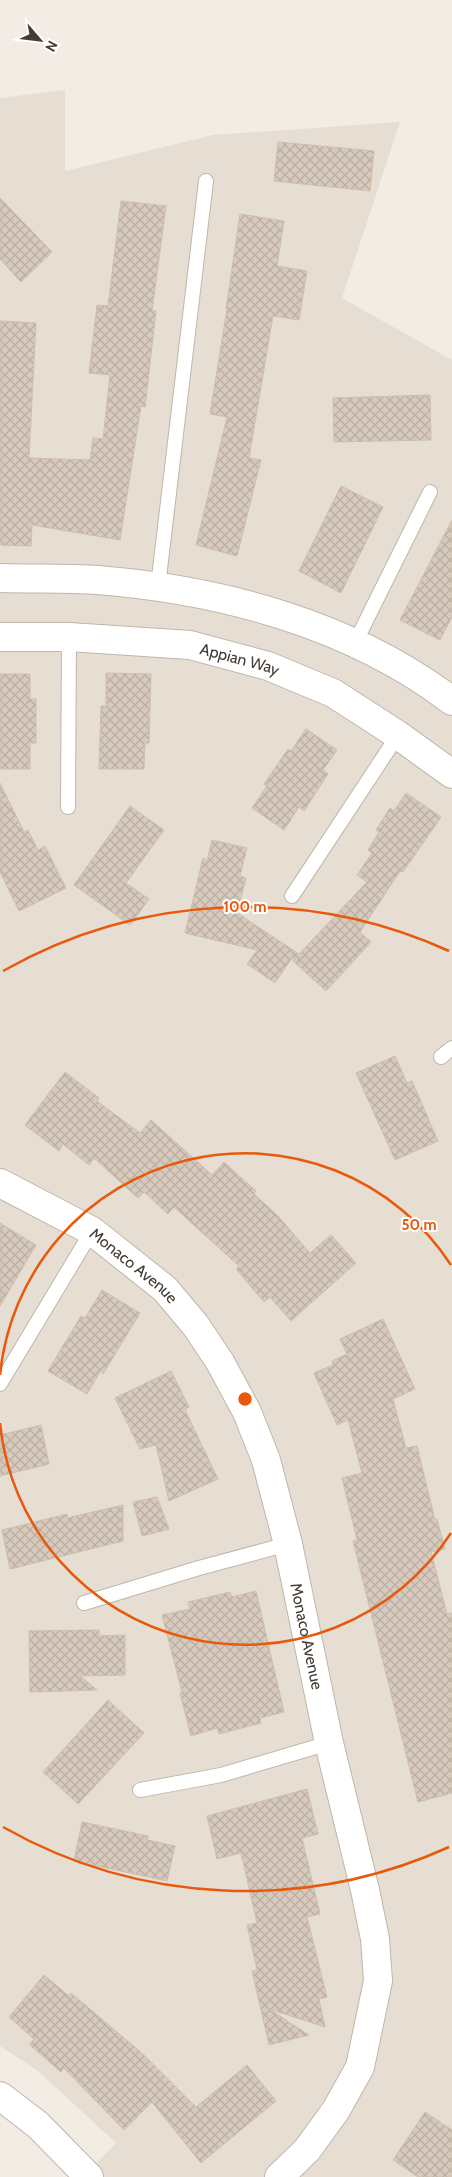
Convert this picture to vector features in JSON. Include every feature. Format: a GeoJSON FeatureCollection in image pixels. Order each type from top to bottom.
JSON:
{"type":"FeatureCollection","features":[{"type":"Feature","properties":{"kind":"street"},"geometry":{"type":"LineString","coordinates":[[0,578],[97,580],[158,586],[254,606],[355,643],[430,685],[452,701]]}},
{"type":"Feature","properties":{"kind":"street","name":"Appian Way"},"geometry":{"type":"LineString","coordinates":[[0,638],[69,637],[190,645],[268,666],[333,693],[398,735],[452,774]]}},
{"type":"Feature","properties":{"kind":"street","name":"Monaco Avenue"},"geometry":{"type":"LineString","coordinates":[[0,1183],[92,1231],[164,1290],[196,1326],[220,1362],[247,1412],[266,1460],[288,1544],[329,1743],[375,1939],[378,1981],[360,2066],[330,2118],[306,2150],[279,2177]]}},
{"type":"Feature","properties":{"kind":"street"},"geometry":{"type":"LineString","coordinates":[[0,2096],[38,2125],[89,2177]]}},
{"type":"Feature","properties":{"kind":"lane"},"geometry":{"type":"LineString","coordinates":[[158,586],[206,181]]}},
{"type":"Feature","properties":{"kind":"lane"},"geometry":{"type":"LineString","coordinates":[[355,643],[430,492]]}},
{"type":"Feature","properties":{"kind":"lane"},"geometry":{"type":"LineString","coordinates":[[68,807],[69,637]]}},
{"type":"Feature","properties":{"kind":"lane"},"geometry":{"type":"LineString","coordinates":[[292,896],[398,735]]}},
{"type":"Feature","properties":{"kind":"lane"},"geometry":{"type":"LineString","coordinates":[[441,1057],[452,1048]]}},
{"type":"Feature","properties":{"kind":"lane"},"geometry":{"type":"LineString","coordinates":[[0,1384],[92,1231]]}},
{"type":"Feature","properties":{"kind":"lane"},"geometry":{"type":"LineString","coordinates":[[84,1603],[199,1568],[288,1544]]}},
{"type":"Feature","properties":{"kind":"lane"},"geometry":{"type":"LineString","coordinates":[[140,1790],[221,1775],[329,1743]]}},
{"type":"Feature","properties":{"kind":"shaded area"},"geometry":{"type":"Polygon","coordinates":[[[65,90],[65,171],[213,135],[400,122],[342,298],[452,360],[452,2177],[83,2177],[116,2143],[38,2071],[0,2046],[0,98],[65,90]]]}},
{"type":"Feature","properties":{"kind":"building"},"geometry":{"type":"Polygon","coordinates":[[[278,142],[374,151],[370,191],[274,181],[278,142]]]}},
{"type":"Feature","properties":{"kind":"building"},"geometry":{"type":"Polygon","coordinates":[[[0,198],[52,252],[21,282],[0,259],[0,198]]]}},
{"type":"Feature","properties":{"kind":"building"},"geometry":{"type":"Polygon","coordinates":[[[121,201],[166,206],[152,311],[156,311],[145,407],[141,406],[120,540],[32,525],[31,546],[0,545],[0,321],[36,323],[29,458],[90,460],[93,438],[103,439],[110,375],[89,373],[97,305],[108,306],[121,201]]]}},
{"type":"Feature","properties":{"kind":"building"},"geometry":{"type":"Polygon","coordinates":[[[240,214],[284,221],[277,266],[307,271],[299,320],[273,316],[249,458],[261,460],[237,556],[196,545],[227,417],[210,414],[240,214]]]}},
{"type":"Feature","properties":{"kind":"building"},"geometry":{"type":"Polygon","coordinates":[[[430,395],[431,440],[334,442],[333,398],[430,395]]]}},
{"type":"Feature","properties":{"kind":"building"},"geometry":{"type":"Polygon","coordinates":[[[341,486],[383,507],[341,593],[299,571],[341,486]]]}},
{"type":"Feature","properties":{"kind":"building"},"geometry":{"type":"Polygon","coordinates":[[[452,520],[452,617],[440,640],[400,620],[452,520]]]}},
{"type":"Feature","properties":{"kind":"building"},"geometry":{"type":"Polygon","coordinates":[[[106,673],[151,674],[149,743],[145,743],[144,769],[99,769],[101,706],[106,706],[106,673]]]}},
{"type":"Feature","properties":{"kind":"building"},"geometry":{"type":"Polygon","coordinates":[[[0,674],[30,674],[30,699],[36,699],[36,743],[30,743],[30,769],[0,769],[0,674]]]}},
{"type":"Feature","properties":{"kind":"building"},"geometry":{"type":"Polygon","coordinates":[[[306,729],[337,750],[323,770],[328,774],[304,811],[299,807],[284,830],[252,808],[267,786],[264,784],[288,749],[291,751],[306,729]]]}},
{"type":"Feature","properties":{"kind":"building"},"geometry":{"type":"Polygon","coordinates":[[[0,783],[24,832],[28,830],[38,850],[45,846],[66,888],[19,911],[0,872],[0,783]]]}},
{"type":"Feature","properties":{"kind":"building"},"geometry":{"type":"Polygon","coordinates":[[[406,793],[441,817],[403,872],[400,871],[360,932],[371,942],[326,991],[293,961],[295,958],[292,958],[275,983],[247,964],[257,950],[185,933],[203,858],[207,861],[212,840],[247,848],[240,876],[246,878],[237,913],[299,954],[367,882],[357,875],[372,853],[368,850],[379,832],[376,830],[390,808],[394,811],[406,793]]]}},
{"type":"Feature","properties":{"kind":"building"},"geometry":{"type":"Polygon","coordinates":[[[130,806],[164,830],[126,883],[149,899],[130,925],[74,885],[130,806]]]}},
{"type":"Feature","properties":{"kind":"building"},"geometry":{"type":"Polygon","coordinates":[[[395,1056],[407,1083],[412,1081],[438,1141],[395,1160],[356,1073],[395,1056]]]}},
{"type":"Feature","properties":{"kind":"building"},"geometry":{"type":"Polygon","coordinates":[[[65,1072],[99,1098],[97,1101],[140,1133],[151,1120],[212,1175],[224,1162],[256,1191],[254,1194],[277,1215],[310,1253],[331,1235],[356,1263],[291,1321],[270,1297],[264,1302],[236,1269],[239,1266],[174,1207],[168,1214],[144,1192],[138,1198],[94,1158],[89,1165],[63,1144],[59,1151],[25,1125],[65,1072]]]}},
{"type":"Feature","properties":{"kind":"building"},"geometry":{"type":"Polygon","coordinates":[[[0,1223],[36,1245],[0,1306],[0,1223]]]}},
{"type":"Feature","properties":{"kind":"building"},"geometry":{"type":"Polygon","coordinates":[[[102,1290],[140,1313],[103,1374],[101,1370],[87,1394],[48,1371],[81,1316],[85,1318],[102,1290]]]}},
{"type":"Feature","properties":{"kind":"building"},"geometry":{"type":"Polygon","coordinates":[[[383,1319],[415,1389],[393,1399],[406,1448],[417,1446],[435,1520],[437,1519],[445,1549],[431,1552],[447,1614],[452,1613],[452,1793],[418,1802],[353,1541],[357,1540],[342,1478],[362,1473],[348,1420],[337,1425],[314,1373],[333,1365],[332,1361],[347,1354],[340,1339],[383,1319]]]}},
{"type":"Feature","properties":{"kind":"building"},"geometry":{"type":"Polygon","coordinates":[[[171,1371],[189,1407],[185,1410],[218,1479],[169,1501],[156,1445],[140,1449],[115,1398],[171,1371]]]}},
{"type":"Feature","properties":{"kind":"building"},"geometry":{"type":"Polygon","coordinates":[[[41,1425],[49,1464],[0,1476],[0,1435],[41,1425]]]}},
{"type":"Feature","properties":{"kind":"building"},"geometry":{"type":"Polygon","coordinates":[[[157,1497],[169,1529],[142,1536],[133,1502],[157,1497]]]}},
{"type":"Feature","properties":{"kind":"building"},"geometry":{"type":"Polygon","coordinates":[[[123,1505],[123,1541],[10,1569],[2,1530],[67,1514],[67,1518],[123,1505]]]}},
{"type":"Feature","properties":{"kind":"building"},"geometry":{"type":"Polygon","coordinates":[[[256,1591],[284,1712],[260,1718],[261,1723],[219,1734],[217,1728],[191,1736],[180,1693],[182,1692],[162,1615],[190,1609],[188,1602],[230,1592],[232,1597],[256,1591]]]}},
{"type":"Feature","properties":{"kind":"building"},"geometry":{"type":"Polygon","coordinates":[[[99,1630],[99,1636],[125,1635],[125,1675],[80,1676],[97,1690],[30,1692],[29,1631],[99,1630]]]}},
{"type":"Feature","properties":{"kind":"building"},"geometry":{"type":"Polygon","coordinates":[[[108,1700],[144,1733],[78,1804],[43,1772],[108,1700]]]}},
{"type":"Feature","properties":{"kind":"building"},"geometry":{"type":"Polygon","coordinates":[[[307,1789],[318,1834],[302,1838],[320,1914],[307,1917],[327,1997],[319,1999],[325,2027],[269,2009],[309,2035],[269,2045],[252,1971],[257,1970],[247,1925],[257,1923],[241,1853],[217,1859],[207,1816],[307,1789]]]}},
{"type":"Feature","properties":{"kind":"building"},"geometry":{"type":"Polygon","coordinates":[[[82,1822],[148,1836],[147,1840],[175,1846],[167,1881],[74,1861],[82,1822]]]}},
{"type":"Feature","properties":{"kind":"building"},"geometry":{"type":"Polygon","coordinates":[[[44,1975],[69,1996],[71,1993],[144,2055],[196,2107],[247,2065],[276,2101],[201,2163],[152,2102],[124,2130],[64,2068],[61,2072],[29,2044],[34,2039],[9,2017],[44,1975]]]}},
{"type":"Feature","properties":{"kind":"building"},"geometry":{"type":"Polygon","coordinates":[[[425,2112],[452,2130],[452,2177],[418,2177],[393,2160],[425,2112]]]}}]}
